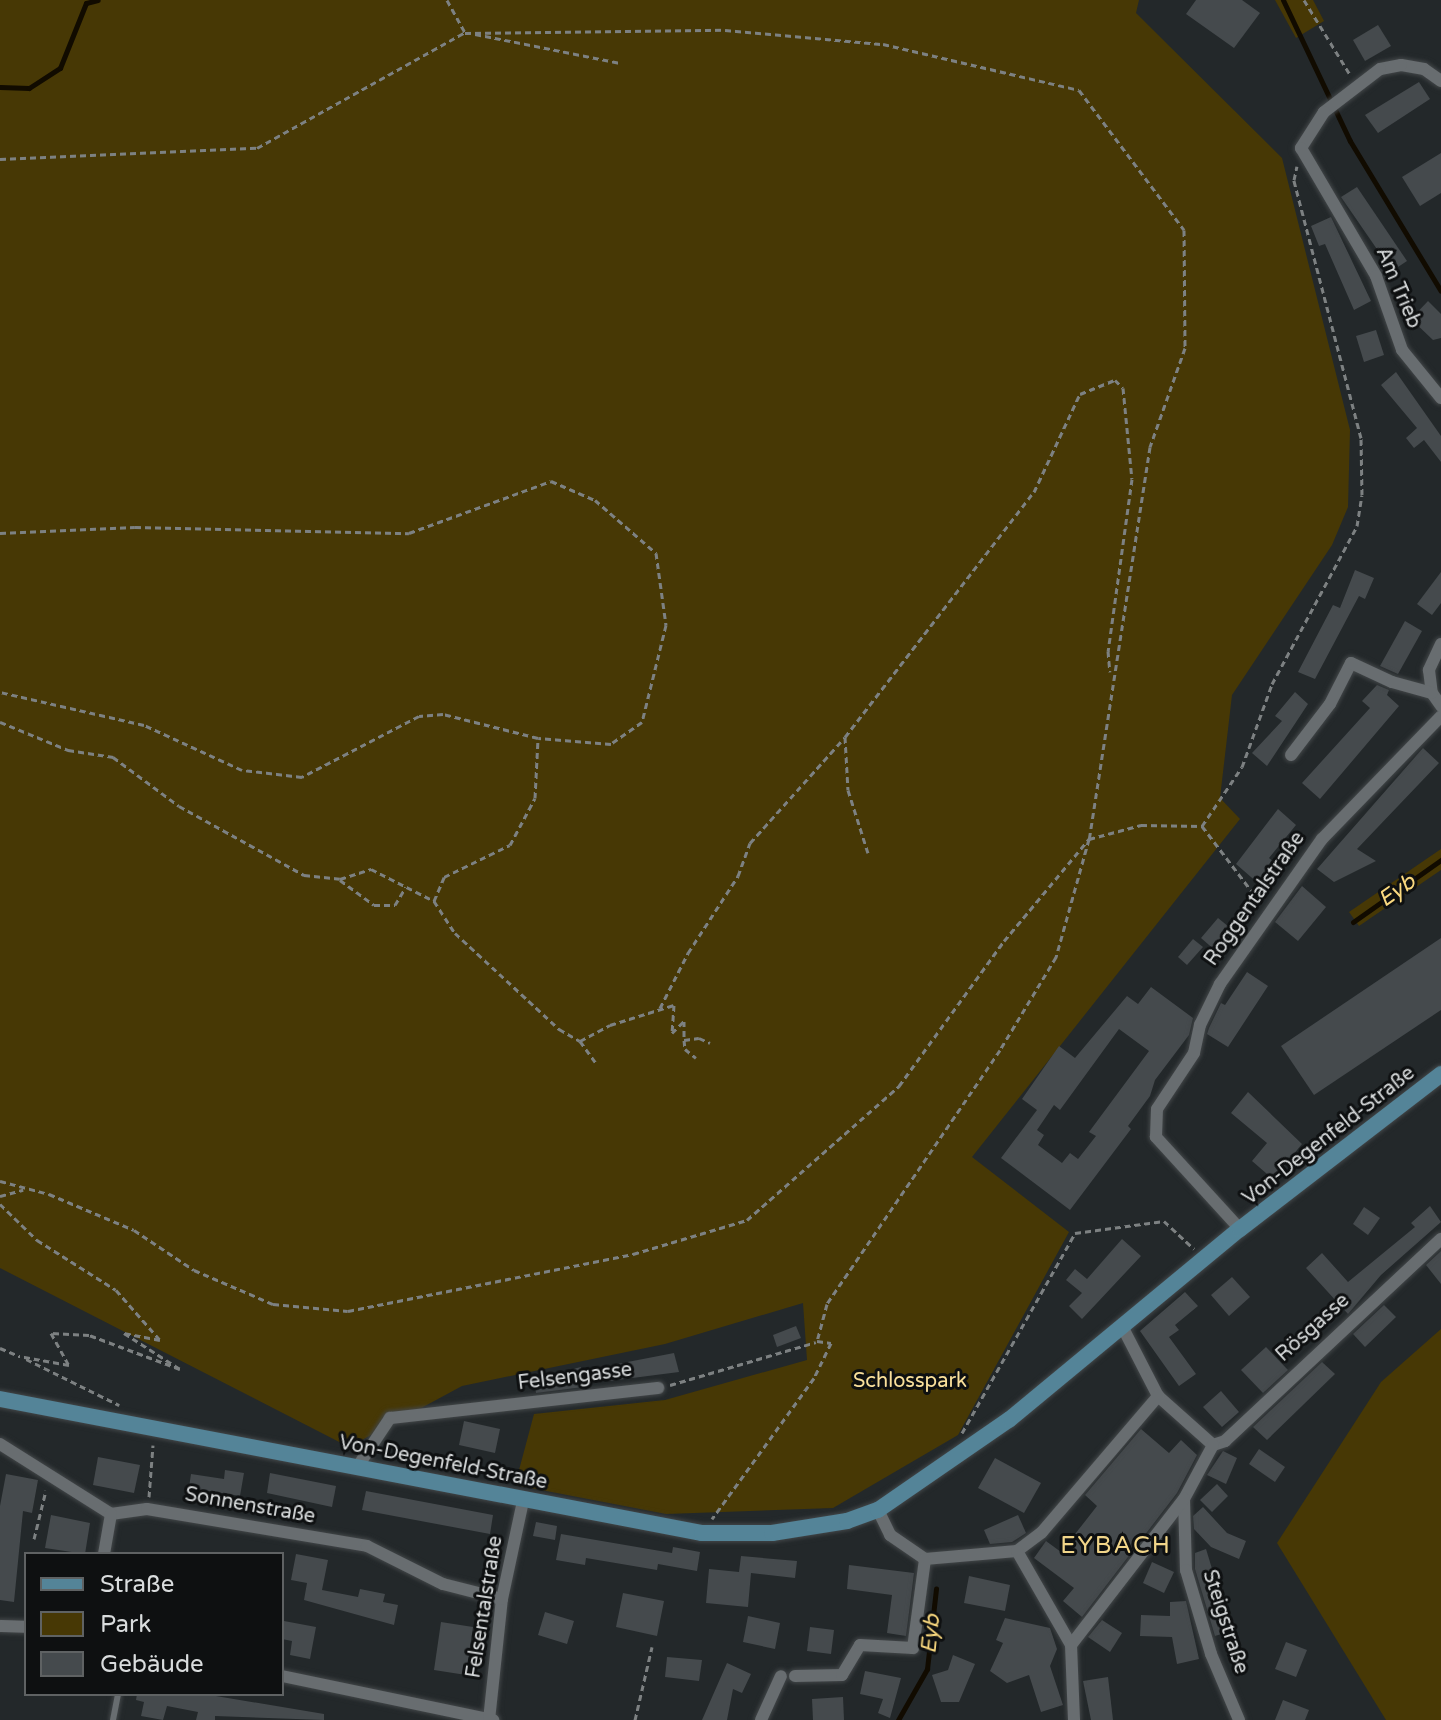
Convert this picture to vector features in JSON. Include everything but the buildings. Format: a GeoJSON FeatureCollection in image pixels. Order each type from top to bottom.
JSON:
{"type":"FeatureCollection","features":[{"type":"Feature","properties":{"kind":"main road","name":"Von-Degenfeld-Straße"},"geometry":{"type":"LineString","coordinates":[[0,1399],[358,1466],[523,1501],[735,1535],[813,1528],[878,1510],[1010,1419],[1240,1229],[1441,1074]]}},
{"type":"Feature","properties":{"kind":"street"},"geometry":{"type":"LineString","coordinates":[[1301,148],[1324,112],[1380,69],[1401,65],[1424,69],[1441,81]]}},
{"type":"Feature","properties":{"kind":"street","name":"Am Trieb"},"geometry":{"type":"LineString","coordinates":[[1301,148],[1376,276],[1402,350],[1441,398]]}},
{"type":"Feature","properties":{"kind":"street"},"geometry":{"type":"LineString","coordinates":[[1441,644],[1429,670],[1432,693],[1441,706]]}},
{"type":"Feature","properties":{"kind":"street"},"geometry":{"type":"LineString","coordinates":[[1291,755],[1330,704],[1351,663],[1392,682],[1432,693]]}},
{"type":"Feature","properties":{"kind":"street","name":"Roggentalstraße"},"geometry":{"type":"LineString","coordinates":[[1156,1137],[1157,1109],[1194,1053],[1200,1025],[1220,984],[1322,839],[1441,716]]}},
{"type":"Feature","properties":{"kind":"street","name":"Von-Degenfeld-Straße"},"geometry":{"type":"LineString","coordinates":[[1156,1137],[1240,1229]]}},
{"type":"Feature","properties":{"kind":"street","name":"Rösgasse"},"geometry":{"type":"LineString","coordinates":[[1213,1445],[1225,1441],[1441,1239]]}},
{"type":"Feature","properties":{"kind":"street"},"geometry":{"type":"LineString","coordinates":[[1123,1328],[1158,1396],[1213,1445]]}},
{"type":"Feature","properties":{"kind":"street","name":"Felsengasse"},"geometry":{"type":"LineString","coordinates":[[358,1466],[390,1418],[658,1388]]}},
{"type":"Feature","properties":{"kind":"street"},"geometry":{"type":"LineString","coordinates":[[878,1510],[890,1535],[925,1559],[1017,1551],[1042,1532],[1158,1396]]}},
{"type":"Feature","properties":{"kind":"street"},"geometry":{"type":"LineString","coordinates":[[0,1444],[111,1514],[104,1552]]}},
{"type":"Feature","properties":{"kind":"street","name":"Steigstraße"},"geometry":{"type":"LineString","coordinates":[[1213,1445],[1184,1499],[1186,1570],[1211,1654],[1239,1720]]}},
{"type":"Feature","properties":{"kind":"street"},"geometry":{"type":"LineString","coordinates":[[1071,1645],[1184,1499]]}},
{"type":"Feature","properties":{"kind":"street","name":"Felsentalstraße"},"geometry":{"type":"LineString","coordinates":[[490,1720],[502,1599],[523,1501]]}},
{"type":"Feature","properties":{"kind":"street","name":"Sonnenstraße"},"geometry":{"type":"LineString","coordinates":[[111,1514],[147,1509],[367,1546],[443,1584],[502,1599]]}},
{"type":"Feature","properties":{"kind":"street"},"geometry":{"type":"LineString","coordinates":[[1017,1551],[1071,1645],[1074,1718]]}},
{"type":"Feature","properties":{"kind":"street"},"geometry":{"type":"LineString","coordinates":[[795,1676],[842,1675],[860,1645],[913,1648],[925,1559]]}},
{"type":"Feature","properties":{"kind":"street"},"geometry":{"type":"LineString","coordinates":[[0,1626],[24,1627]]}},
{"type":"Feature","properties":{"kind":"street"},"geometry":{"type":"LineString","coordinates":[[284,1676],[490,1720]]}},
{"type":"Feature","properties":{"kind":"street"},"geometry":{"type":"LineString","coordinates":[[761,1720],[781,1676]]}},
{"type":"Feature","properties":{"kind":"lane"},"geometry":{"type":"LineString","coordinates":[[113,1720],[118,1696]]}},
{"type":"Feature","properties":{"kind":"path"},"geometry":{"type":"LineString","coordinates":[[447,0],[465,33]]}},
{"type":"Feature","properties":{"kind":"path"},"geometry":{"type":"LineString","coordinates":[[1304,0],[1358,86]]}},
{"type":"Feature","properties":{"kind":"path"},"geometry":{"type":"LineString","coordinates":[[0,159],[257,148],[465,33],[725,30],[883,44],[1079,90],[1184,230],[1185,348],[1150,447],[1110,680],[1107,733],[1089,839],[1056,957],[1000,1050],[827,1304],[817,1341],[831,1343],[814,1378],[711,1520]]}},
{"type":"Feature","properties":{"kind":"path"},"geometry":{"type":"LineString","coordinates":[[465,33],[620,63]]}},
{"type":"Feature","properties":{"kind":"path"},"geometry":{"type":"LineString","coordinates":[[0,1181],[134,1230],[194,1270],[273,1304],[348,1311],[633,1254],[747,1220],[899,1086],[1004,941],[1089,839],[1141,825],[1202,826],[1221,805],[1242,767],[1272,684],[1353,536],[1362,495],[1361,438],[1294,180],[1301,148]]}},
{"type":"Feature","properties":{"kind":"path"},"geometry":{"type":"LineString","coordinates":[[660,1008],[738,876],[750,843],[845,737],[1034,492],[1080,394],[1115,380],[1123,388],[1132,479],[1108,651],[1110,680]]}},
{"type":"Feature","properties":{"kind":"path"},"geometry":{"type":"LineString","coordinates":[[0,533],[135,527],[409,533],[551,481],[595,500],[656,553],[666,625],[642,722],[611,744],[538,738],[465,718],[419,716],[336,763],[302,777],[270,777],[144,725],[0,692]]}},
{"type":"Feature","properties":{"kind":"path"},"geometry":{"type":"LineString","coordinates":[[0,722],[68,750],[113,757],[179,806],[304,875],[340,879],[371,869],[434,901],[455,933],[559,1029],[580,1041],[595,1062]]}},
{"type":"Feature","properties":{"kind":"path"},"geometry":{"type":"LineString","coordinates":[[845,737],[848,790],[868,853]]}},
{"type":"Feature","properties":{"kind":"path"},"geometry":{"type":"LineString","coordinates":[[434,901],[444,877],[510,845],[535,798],[538,738]]}},
{"type":"Feature","properties":{"kind":"path"},"geometry":{"type":"LineString","coordinates":[[1202,826],[1270,913]]}},
{"type":"Feature","properties":{"kind":"path"},"geometry":{"type":"LineString","coordinates":[[340,879],[374,905],[395,905],[406,887]]}},
{"type":"Feature","properties":{"kind":"path"},"geometry":{"type":"LineString","coordinates":[[580,1041],[674,1005],[672,1033],[684,1021],[685,1049],[696,1058]]}},
{"type":"Feature","properties":{"kind":"path"},"geometry":{"type":"LineString","coordinates":[[684,1040],[699,1038],[710,1043]]}},
{"type":"Feature","properties":{"kind":"path"},"geometry":{"type":"LineString","coordinates":[[0,1196],[25,1189]]}},
{"type":"Feature","properties":{"kind":"path"},"geometry":{"type":"LineString","coordinates":[[0,1204],[37,1240],[116,1290],[160,1340],[124,1333],[180,1369],[89,1335],[51,1333],[69,1365],[19,1356]]}},
{"type":"Feature","properties":{"kind":"path"},"geometry":{"type":"LineString","coordinates":[[958,1440],[1075,1233],[1164,1221],[1205,1259]]}},
{"type":"Feature","properties":{"kind":"path","name":"Felsengasse"},"geometry":{"type":"LineString","coordinates":[[658,1388],[817,1341]]}},
{"type":"Feature","properties":{"kind":"path"},"geometry":{"type":"LineString","coordinates":[[0,1348],[126,1408],[131,1424]]}},
{"type":"Feature","properties":{"kind":"path"},"geometry":{"type":"LineString","coordinates":[[147,1509],[155,1429]]}},
{"type":"Feature","properties":{"kind":"path"},"geometry":{"type":"LineString","coordinates":[[34,1539],[50,1475]]}},
{"type":"Feature","properties":{"kind":"path"},"geometry":{"type":"LineString","coordinates":[[635,1720],[652,1647]]}},
{"type":"Feature","properties":{"kind":"green space","name":"Schlosspark"},"geometry":{"type":"Polygon","coordinates":[[[0,0],[1139,0],[1136,13],[1282,158],[1350,430],[1348,507],[1332,545],[1232,695],[1220,798],[1240,819],[972,1157],[1069,1232],[958,1435],[833,1508],[666,1514],[515,1485],[534,1414],[665,1400],[807,1360],[803,1303],[665,1344],[462,1386],[349,1447],[0,1268],[0,0]]]}},
{"type":"Feature","properties":{"kind":"green space"},"geometry":{"type":"Polygon","coordinates":[[[1275,0],[1313,0],[1324,21],[1296,38],[1275,0]]]}},
{"type":"Feature","properties":{"kind":"green space"},"geometry":{"type":"Polygon","coordinates":[[[1441,849],[1441,870],[1359,926],[1349,912],[1441,849]]]}},
{"type":"Feature","properties":{"kind":"green space"},"geometry":{"type":"Polygon","coordinates":[[[1441,1329],[1441,1720],[1386,1720],[1277,1543],[1381,1382],[1441,1329]]]}},
{"type":"Feature","properties":{"kind":"waterway"},"geometry":{"type":"LineString","coordinates":[[0,87],[29,88],[60,68],[86,3],[98,0]]}},
{"type":"Feature","properties":{"kind":"waterway"},"geometry":{"type":"LineString","coordinates":[[1283,0],[1350,141],[1441,291]]}},
{"type":"Feature","properties":{"kind":"waterway","name":"Eyb"},"geometry":{"type":"LineString","coordinates":[[1353,922],[1441,860]]}},
{"type":"Feature","properties":{"kind":"waterway","name":"Eyb"},"geometry":{"type":"LineString","coordinates":[[898,1720],[927,1669],[936,1589]]}},
{"type":"Feature","properties":{"kind":"district","name":"EYBACH"},"geometry":{"type":"Point","coordinates":[1116,1546]}}]}
